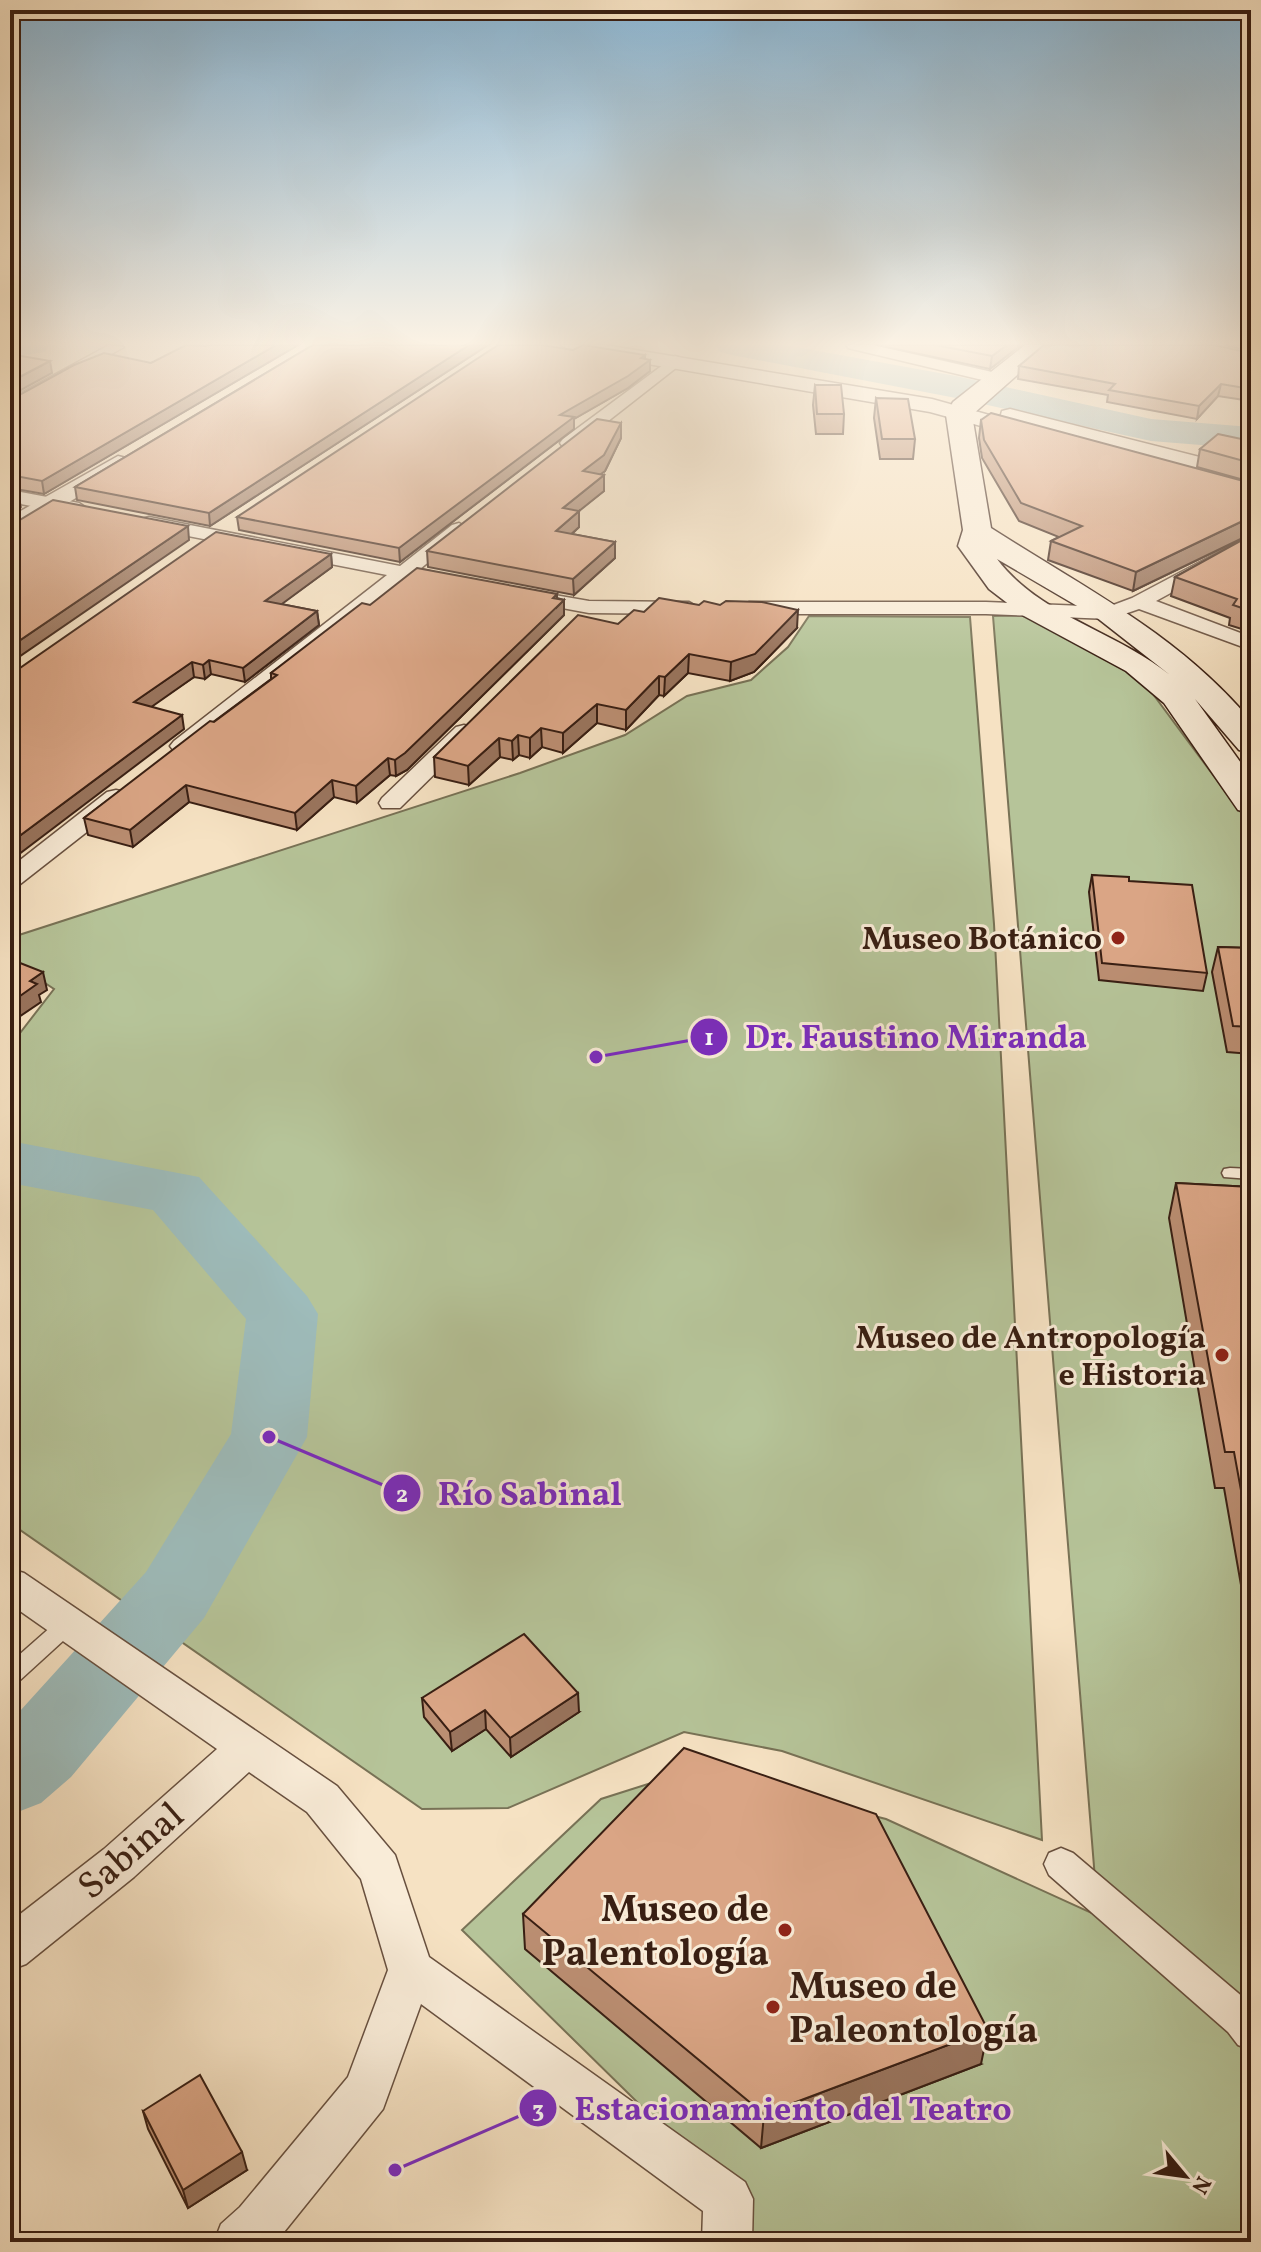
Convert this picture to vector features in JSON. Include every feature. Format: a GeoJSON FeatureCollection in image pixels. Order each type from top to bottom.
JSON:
{"type":"FeatureCollection","features":[{"type":"Feature","properties":{"kind":"main road"},"geometry":{"type":"LineString","coordinates":[[967,450],[977,530],[972,546],[1000,583],[1035,610],[1137,664],[1176,696],[1250,800]]}},
{"type":"Feature","properties":{"kind":"main road"},"geometry":{"type":"LineString","coordinates":[[977,530],[1002,551],[1110,613],[1187,671],[1251,743]]}},
{"type":"Feature","properties":{"kind":"street"},"geometry":{"type":"LineString","coordinates":[[552,457],[561,450]]}},
{"type":"Feature","properties":{"kind":"street"},"geometry":{"type":"LineString","coordinates":[[1109,450],[1251,492]]}},
{"type":"Feature","properties":{"kind":"street"},"geometry":{"type":"LineString","coordinates":[[1140,450],[1251,477]]}},
{"type":"Feature","properties":{"kind":"street"},"geometry":{"type":"LineString","coordinates":[[10,527],[130,456]]}},
{"type":"Feature","properties":{"kind":"street"},"geometry":{"type":"LineString","coordinates":[[10,496],[95,512]]}},
{"type":"Feature","properties":{"kind":"street"},"geometry":{"type":"LineString","coordinates":[[170,755],[477,515]]}},
{"type":"Feature","properties":{"kind":"street"},"geometry":{"type":"LineString","coordinates":[[125,518],[465,584]]}},
{"type":"Feature","properties":{"kind":"street"},"geometry":{"type":"LineString","coordinates":[[188,553],[240,518]]}},
{"type":"Feature","properties":{"kind":"street"},"geometry":{"type":"LineString","coordinates":[[512,593],[589,607],[1110,613],[1139,602],[1251,541]]}},
{"type":"Feature","properties":{"kind":"street"},"geometry":{"type":"LineString","coordinates":[[1139,602],[1251,644]]}},
{"type":"Feature","properties":{"kind":"street"},"geometry":{"type":"LineString","coordinates":[[568,629],[589,607]]}},
{"type":"Feature","properties":{"kind":"street"},"geometry":{"type":"LineString","coordinates":[[391,803],[480,716]]}},
{"type":"Feature","properties":{"kind":"street"},"geometry":{"type":"LineString","coordinates":[[10,880],[133,784]]}},
{"type":"Feature","properties":{"kind":"street"},"geometry":{"type":"LineString","coordinates":[[10,1584],[322,1799],[380,1869],[411,1970],[728,2199],[727,2242]]}},
{"type":"Feature","properties":{"kind":"street","name":"Sabinal"},"geometry":{"type":"LineString","coordinates":[[10,1949],[119,1863],[237,1739]]}},
{"type":"Feature","properties":{"kind":"street"},"geometry":{"type":"LineString","coordinates":[[1061,1864],[1241,2019],[1251,2032]]}},
{"type":"Feature","properties":{"kind":"street"},"geometry":{"type":"LineString","coordinates":[[239,2242],[258,2225],[366,2092],[411,1970]]}},
{"type":"Feature","properties":{"kind":"lane"},"geometry":{"type":"LineString","coordinates":[[1230,1173],[1251,1174]]}},
{"type":"Feature","properties":{"kind":"lane"},"geometry":{"type":"LineString","coordinates":[[10,1676],[68,1624]]}},
{"type":"Feature","properties":{"kind":"green space"},"geometry":{"type":"Polygon","coordinates":[[[1033,615],[1144,682],[1251,826],[1251,2242],[745,2242],[746,2209],[462,1930],[601,1799],[692,1770],[886,1819],[1098,1916],[993,616],[1033,615]]]}},
{"type":"Feature","properties":{"kind":"green space"},"geometry":{"type":"Polygon","coordinates":[[[809,616],[970,617],[994,924],[1042,1840],[782,1751],[684,1732],[508,1808],[422,1809],[10,1523],[10,1046],[54,989],[10,960],[10,940],[520,773],[625,735],[687,696],[751,680],[788,647],[809,616]]]}},
{"type":"Feature","properties":{"kind":"building"},"geometry":{"type":"Polygon","coordinates":[[[10,450],[95,450],[42,481],[10,475],[10,450]]]}},
{"type":"Feature","properties":{"kind":"building"},"geometry":{"type":"Polygon","coordinates":[[[137,450],[306,450],[209,513],[75,487],[137,450]]]}},
{"type":"Feature","properties":{"kind":"building"},"geometry":{"type":"Polygon","coordinates":[[[339,450],[530,450],[399,548],[237,517],[339,450]]]}},
{"type":"Feature","properties":{"kind":"building"},"geometry":{"type":"Polygon","coordinates":[[[557,450],[607,450],[583,471],[604,475],[563,508],[579,511],[556,531],[615,542],[573,579],[427,551],[557,450]]]}},
{"type":"Feature","properties":{"kind":"building"},"geometry":{"type":"Polygon","coordinates":[[[990,450],[1129,450],[1251,483],[1251,517],[1136,572],[1051,541],[1082,526],[1021,503],[990,450]]]}},
{"type":"Feature","properties":{"kind":"building"},"geometry":{"type":"Polygon","coordinates":[[[1204,450],[1251,450],[1251,463],[1204,450]]]}},
{"type":"Feature","properties":{"kind":"building"},"geometry":{"type":"Polygon","coordinates":[[[53,500],[188,526],[10,647],[10,522],[18,521],[53,500]]]}},
{"type":"Feature","properties":{"kind":"building"},"geometry":{"type":"Polygon","coordinates":[[[216,532],[331,554],[265,601],[317,611],[243,668],[209,660],[203,665],[192,662],[134,702],[182,715],[10,843],[10,671],[17,670],[216,532]]]}},
{"type":"Feature","properties":{"kind":"building"},"geometry":{"type":"Polygon","coordinates":[[[1251,535],[1251,611],[1233,605],[1237,599],[1175,577],[1251,535]]]}},
{"type":"Feature","properties":{"kind":"building"},"geometry":{"type":"Polygon","coordinates":[[[417,568],[557,594],[553,598],[564,600],[405,753],[395,760],[388,758],[356,786],[332,780],[295,813],[186,785],[130,830],[84,818],[210,721],[214,722],[277,675],[271,673],[362,603],[370,605],[417,568]]]}},
{"type":"Feature","properties":{"kind":"building"},"geometry":{"type":"Polygon","coordinates":[[[659,598],[699,605],[704,601],[720,605],[726,601],[762,602],[798,610],[755,654],[731,662],[689,654],[665,677],[659,676],[626,710],[597,704],[563,733],[541,728],[530,738],[518,735],[512,741],[499,738],[468,766],[434,757],[578,615],[618,624],[634,610],[644,612],[659,598]]]}},
{"type":"Feature","properties":{"kind":"building"},"geometry":{"type":"Polygon","coordinates":[[[1092,875],[1192,885],[1207,973],[1102,963],[1092,875]]]}},
{"type":"Feature","properties":{"kind":"building"},"geometry":{"type":"Polygon","coordinates":[[[1218,947],[1251,948],[1251,1027],[1233,1026],[1218,947]]]}},
{"type":"Feature","properties":{"kind":"building"},"geometry":{"type":"Polygon","coordinates":[[[10,959],[43,972],[30,981],[37,984],[10,1003],[10,959]]]}},
{"type":"Feature","properties":{"kind":"building","name":"Museo de Antropología e Historia"},"geometry":{"type":"Polygon","coordinates":[[[1176,1183],[1251,1187],[1251,1545],[1234,1452],[1225,1452],[1176,1183]]]}},
{"type":"Feature","properties":{"kind":"building"},"geometry":{"type":"Polygon","coordinates":[[[524,1634],[578,1693],[510,1738],[485,1710],[450,1732],[422,1698],[524,1634]]]}},
{"type":"Feature","properties":{"kind":"building","name":"Museo de Paleontología"},"geometry":{"type":"Polygon","coordinates":[[[684,1748],[876,1814],[988,2030],[764,2114],[523,1914],[684,1748]]]}},
{"type":"Feature","properties":{"kind":"building"},"geometry":{"type":"Polygon","coordinates":[[[200,2075],[242,2152],[183,2190],[143,2111],[200,2075]]]}},
{"type":"Feature","properties":{"kind":"waterway"},"geometry":{"type":"LineString","coordinates":[[10,1162],[175,1192],[282,1314],[269,1437],[175,1595],[40,1750],[10,1776]]}},
{"type":"Feature","properties":{"kind":"place","name":"Museo Botánico"},"geometry":{"type":"Point","coordinates":[1118,938]}},
{"type":"Feature","properties":{"kind":"place","name":"Dr. Faustino Miranda"},"geometry":{"type":"Point","coordinates":[596,1057]}},
{"type":"Feature","properties":{"kind":"place","name":"Museo de Antropología e Historia"},"geometry":{"type":"Point","coordinates":[1222,1355]}},
{"type":"Feature","properties":{"kind":"place","name":"Río Sabinal"},"geometry":{"type":"Point","coordinates":[269,1437]}},
{"type":"Feature","properties":{"kind":"place","name":"Museo de Palentología"},"geometry":{"type":"Point","coordinates":[785,1930]}},
{"type":"Feature","properties":{"kind":"place","name":"Museo de Paleontología"},"geometry":{"type":"Point","coordinates":[773,2007]}},
{"type":"Feature","properties":{"kind":"place","name":"Estacionamiento del Teatro"},"geometry":{"type":"Point","coordinates":[395,2170]}}]}
